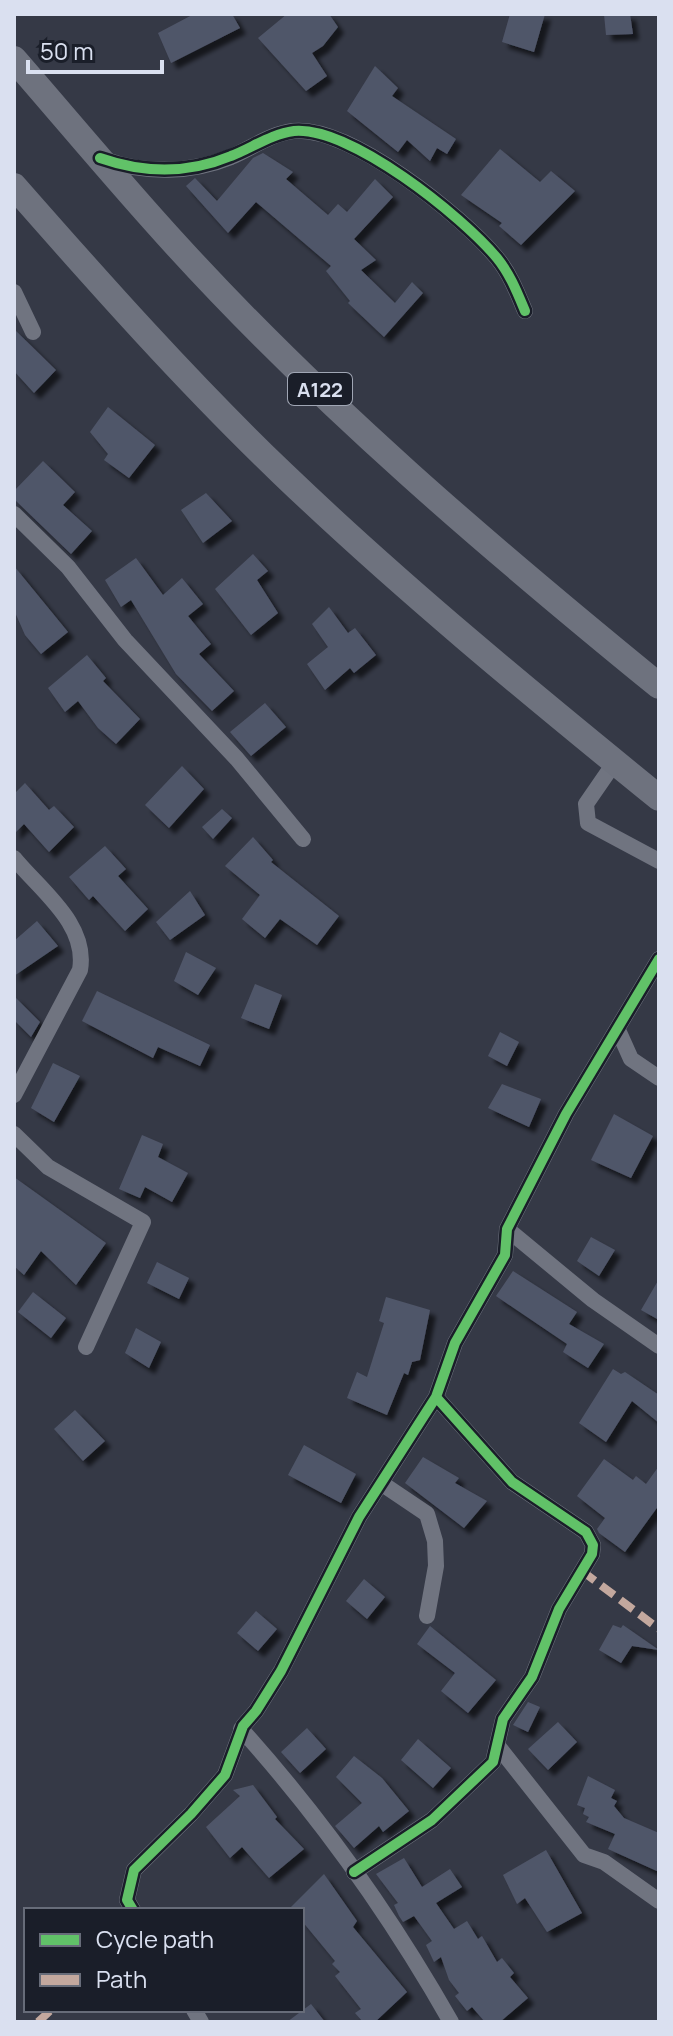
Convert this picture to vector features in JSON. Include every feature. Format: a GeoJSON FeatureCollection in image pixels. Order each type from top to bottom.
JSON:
{"type":"FeatureCollection","features":[{"type":"Feature","properties":{"kind":"highway","name":"A122"},"geometry":{"type":"LineString","coordinates":[[14,59],[178,246],[294,365],[519,570],[659,686]]}},
{"type":"Feature","properties":{"kind":"highway"},"geometry":{"type":"LineString","coordinates":[[14,186],[105,288],[282,472],[488,656],[659,798]]}},
{"type":"Feature","properties":{"kind":"street"},"geometry":{"type":"LineString","coordinates":[[100,158],[131,169],[197,167],[231,157],[277,135],[296,131],[353,147],[392,166],[465,224],[511,278],[525,311]]}},
{"type":"Feature","properties":{"kind":"street"},"geometry":{"type":"LineString","coordinates":[[132,194],[159,170]]}},
{"type":"Feature","properties":{"kind":"street"},"geometry":{"type":"LineString","coordinates":[[14,292],[33,332]]}},
{"type":"Feature","properties":{"kind":"street"},"geometry":{"type":"LineString","coordinates":[[14,514],[68,567],[125,640],[237,759],[303,839]]}},
{"type":"Feature","properties":{"kind":"street"},"geometry":{"type":"LineString","coordinates":[[615,762],[586,804],[588,823],[659,861]]}},
{"type":"Feature","properties":{"kind":"street"},"geometry":{"type":"LineString","coordinates":[[14,858],[73,926],[83,957],[80,970],[14,1095]]}},
{"type":"Feature","properties":{"kind":"street"},"geometry":{"type":"LineString","coordinates":[[132,1908],[127,1900],[134,1870],[191,1814],[225,1775],[241,1729],[281,1671],[333,1564],[436,1397],[455,1343],[505,1255],[507,1229],[591,1069],[618,1030],[659,959]]}},
{"type":"Feature","properties":{"kind":"street"},"geometry":{"type":"LineString","coordinates":[[618,1030],[631,1059],[659,1078]]}},
{"type":"Feature","properties":{"kind":"street"},"geometry":{"type":"LineString","coordinates":[[14,1134],[48,1167],[143,1222],[86,1347]]}},
{"type":"Feature","properties":{"kind":"street"},"geometry":{"type":"LineString","coordinates":[[507,1229],[554,1264],[593,1300],[659,1346]]}},
{"type":"Feature","properties":{"kind":"street"},"geometry":{"type":"LineString","coordinates":[[354,1872],[432,1820],[493,1762],[503,1719],[532,1677],[559,1609],[592,1554],[593,1545],[586,1532],[537,1501],[491,1463],[436,1397]]}},
{"type":"Feature","properties":{"kind":"street"},"geometry":{"type":"LineString","coordinates":[[381,1483],[427,1514],[435,1541],[436,1566],[427,1616]]}},
{"type":"Feature","properties":{"kind":"street"},"geometry":{"type":"LineString","coordinates":[[241,1729],[308,1809],[406,1943],[451,2022]]}},
{"type":"Feature","properties":{"kind":"street"},"geometry":{"type":"LineString","coordinates":[[497,1745],[584,1855],[604,1862],[659,1901]]}},
{"type":"Feature","properties":{"kind":"building"},"geometry":{"type":"Polygon","coordinates":[[[194,14],[232,14],[240,28],[171,63],[158,33],[194,14]]]}},
{"type":"Feature","properties":{"kind":"building"},"geometry":{"type":"Polygon","coordinates":[[[287,14],[329,14],[338,27],[323,46],[312,53],[327,76],[306,91],[258,38],[287,14]]]}},
{"type":"Feature","properties":{"kind":"building"},"geometry":{"type":"Polygon","coordinates":[[[510,14],[545,14],[534,52],[502,42],[510,14]]]}},
{"type":"Feature","properties":{"kind":"building"},"geometry":{"type":"Polygon","coordinates":[[[604,14],[630,14],[633,34],[606,35],[604,14]]]}},
{"type":"Feature","properties":{"kind":"building"},"geometry":{"type":"Polygon","coordinates":[[[375,66],[398,88],[392,96],[456,139],[447,154],[437,148],[430,161],[407,140],[398,152],[347,111],[375,66]]]}},
{"type":"Feature","properties":{"kind":"building"},"geometry":{"type":"Polygon","coordinates":[[[500,149],[540,182],[551,171],[575,191],[521,245],[499,226],[502,223],[461,195],[500,149]]]}},
{"type":"Feature","properties":{"kind":"building"},"geometry":{"type":"Polygon","coordinates":[[[263,153],[293,172],[286,179],[328,215],[338,204],[347,212],[375,179],[393,197],[354,239],[376,260],[361,270],[395,303],[412,282],[423,293],[384,337],[348,303],[350,301],[326,271],[331,266],[256,202],[228,233],[186,186],[195,178],[217,201],[253,158],[263,153]]]}},
{"type":"Feature","properties":{"kind":"building"},"geometry":{"type":"Polygon","coordinates":[[[14,329],[56,370],[34,393],[14,371],[14,329]]]}},
{"type":"Feature","properties":{"kind":"building"},"geometry":{"type":"Polygon","coordinates":[[[108,407],[155,445],[129,478],[104,460],[108,454],[90,432],[108,407]]]}},
{"type":"Feature","properties":{"kind":"building"},"geometry":{"type":"Polygon","coordinates":[[[43,461],[75,492],[63,505],[92,531],[71,554],[14,499],[14,491],[43,461]]]}},
{"type":"Feature","properties":{"kind":"building"},"geometry":{"type":"Polygon","coordinates":[[[206,493],[232,521],[203,543],[181,510],[206,493]]]}},
{"type":"Feature","properties":{"kind":"building"},"geometry":{"type":"Polygon","coordinates":[[[253,554],[268,571],[257,580],[278,613],[251,635],[215,589],[253,554]]]}},
{"type":"Feature","properties":{"kind":"building"},"geometry":{"type":"Polygon","coordinates":[[[136,558],[163,595],[182,578],[203,604],[188,616],[211,644],[199,654],[234,691],[212,711],[176,674],[131,600],[121,607],[105,580],[136,558]]]}},
{"type":"Feature","properties":{"kind":"building"},"geometry":{"type":"Polygon","coordinates":[[[14,566],[68,632],[41,654],[25,635],[14,610],[14,566]]]}},
{"type":"Feature","properties":{"kind":"building"},"geometry":{"type":"Polygon","coordinates":[[[329,607],[348,633],[355,628],[376,655],[354,673],[350,668],[325,690],[307,664],[328,647],[312,624],[329,607]]]}},
{"type":"Feature","properties":{"kind":"building"},"geometry":{"type":"Polygon","coordinates":[[[87,655],[106,678],[103,681],[140,719],[116,744],[98,728],[78,701],[65,712],[48,688],[87,655]]]}},
{"type":"Feature","properties":{"kind":"building"},"geometry":{"type":"Polygon","coordinates":[[[265,703],[286,727],[251,756],[230,732],[265,703]]]}},
{"type":"Feature","properties":{"kind":"building"},"geometry":{"type":"Polygon","coordinates":[[[182,766],[204,789],[169,828],[145,805],[182,766]]]}},
{"type":"Feature","properties":{"kind":"building"},"geometry":{"type":"Polygon","coordinates":[[[25,783],[49,810],[54,806],[74,827],[49,852],[24,824],[14,834],[14,794],[25,783]]]}},
{"type":"Feature","properties":{"kind":"building"},"geometry":{"type":"Polygon","coordinates":[[[222,809],[232,818],[213,839],[202,827],[222,809]]]}},
{"type":"Feature","properties":{"kind":"building"},"geometry":{"type":"Polygon","coordinates":[[[253,837],[273,860],[271,862],[339,916],[317,945],[280,919],[265,938],[242,919],[260,895],[225,866],[253,837]]]}},
{"type":"Feature","properties":{"kind":"building"},"geometry":{"type":"Polygon","coordinates":[[[105,846],[126,869],[118,876],[148,909],[125,931],[93,896],[89,900],[69,877],[105,846]]]}},
{"type":"Feature","properties":{"kind":"building"},"geometry":{"type":"Polygon","coordinates":[[[190,891],[205,915],[170,940],[156,922],[190,891]]]}},
{"type":"Feature","properties":{"kind":"building"},"geometry":{"type":"Polygon","coordinates":[[[37,921],[58,946],[14,976],[14,941],[37,921]]]}},
{"type":"Feature","properties":{"kind":"building"},"geometry":{"type":"Polygon","coordinates":[[[186,952],[216,968],[198,995],[174,981],[186,952]]]}},
{"type":"Feature","properties":{"kind":"building"},"geometry":{"type":"Polygon","coordinates":[[[255,984],[282,995],[269,1029],[241,1018],[255,984]]]}},
{"type":"Feature","properties":{"kind":"building"},"geometry":{"type":"Polygon","coordinates":[[[97,991],[210,1045],[200,1066],[158,1047],[153,1058],[82,1021],[97,991]]]}},
{"type":"Feature","properties":{"kind":"building"},"geometry":{"type":"Polygon","coordinates":[[[14,996],[40,1022],[31,1037],[14,1020],[14,996]]]}},
{"type":"Feature","properties":{"kind":"building"},"geometry":{"type":"Polygon","coordinates":[[[500,1032],[519,1042],[507,1066],[488,1056],[500,1032]]]}},
{"type":"Feature","properties":{"kind":"building"},"geometry":{"type":"Polygon","coordinates":[[[53,1063],[80,1076],[54,1122],[31,1108],[53,1063]]]}},
{"type":"Feature","properties":{"kind":"building"},"geometry":{"type":"Polygon","coordinates":[[[502,1084],[541,1099],[529,1127],[488,1108],[502,1084]]]}},
{"type":"Feature","properties":{"kind":"building"},"geometry":{"type":"Polygon","coordinates":[[[614,1114],[653,1136],[631,1178],[591,1160],[614,1114]]]}},
{"type":"Feature","properties":{"kind":"building"},"geometry":{"type":"Polygon","coordinates":[[[142,1135],[163,1144],[158,1157],[188,1173],[172,1202],[145,1187],[140,1198],[119,1189],[142,1135]]]}},
{"type":"Feature","properties":{"kind":"building"},"geometry":{"type":"Polygon","coordinates":[[[14,1177],[106,1243],[76,1285],[41,1251],[24,1275],[14,1266],[14,1177]]]}},
{"type":"Feature","properties":{"kind":"building"},"geometry":{"type":"Polygon","coordinates":[[[591,1237],[615,1250],[599,1276],[577,1261],[591,1237]]]}},
{"type":"Feature","properties":{"kind":"building"},"geometry":{"type":"Polygon","coordinates":[[[157,1262],[189,1278],[179,1299],[147,1283],[157,1262]]]}},
{"type":"Feature","properties":{"kind":"building"},"geometry":{"type":"Polygon","coordinates":[[[513,1271],[577,1312],[569,1324],[604,1344],[588,1368],[563,1352],[567,1344],[496,1296],[513,1271]]]}},
{"type":"Feature","properties":{"kind":"building"},"geometry":{"type":"Polygon","coordinates":[[[659,1279],[659,1320],[641,1310],[659,1279]]]}},
{"type":"Feature","properties":{"kind":"building"},"geometry":{"type":"Polygon","coordinates":[[[33,1292],[66,1318],[51,1338],[18,1312],[33,1292]]]}},
{"type":"Feature","properties":{"kind":"building"},"geometry":{"type":"Polygon","coordinates":[[[386,1297],[430,1310],[420,1360],[412,1362],[408,1375],[404,1373],[387,1415],[347,1398],[357,1372],[367,1377],[384,1323],[379,1321],[386,1297]]]}},
{"type":"Feature","properties":{"kind":"building"},"geometry":{"type":"Polygon","coordinates":[[[136,1328],[161,1342],[149,1368],[125,1353],[136,1328]]]}},
{"type":"Feature","properties":{"kind":"building"},"geometry":{"type":"Polygon","coordinates":[[[613,1369],[621,1374],[625,1372],[659,1395],[659,1423],[632,1401],[606,1442],[579,1423],[613,1369]]]}},
{"type":"Feature","properties":{"kind":"building"},"geometry":{"type":"Polygon","coordinates":[[[75,1410],[105,1441],[83,1461],[54,1429],[75,1410]]]}},
{"type":"Feature","properties":{"kind":"building"},"geometry":{"type":"Polygon","coordinates":[[[304,1445],[356,1474],[341,1503],[288,1475],[304,1445]]]}},
{"type":"Feature","properties":{"kind":"building"},"geometry":{"type":"Polygon","coordinates":[[[423,1457],[459,1478],[455,1483],[487,1501],[464,1528],[405,1483],[423,1457]]]}},
{"type":"Feature","properties":{"kind":"building"},"geometry":{"type":"Polygon","coordinates":[[[604,1459],[633,1480],[636,1476],[646,1484],[659,1466],[659,1505],[625,1552],[599,1533],[597,1529],[605,1518],[577,1496],[604,1459]]]}},
{"type":"Feature","properties":{"kind":"building"},"geometry":{"type":"Polygon","coordinates":[[[364,1579],[385,1597],[367,1619],[346,1601],[364,1579]]]}},
{"type":"Feature","properties":{"kind":"building"},"geometry":{"type":"Polygon","coordinates":[[[256,1611],[277,1629],[258,1651],[237,1633],[256,1611]]]}},
{"type":"Feature","properties":{"kind":"building"},"geometry":{"type":"Polygon","coordinates":[[[613,1625],[621,1628],[623,1625],[659,1650],[632,1646],[621,1663],[599,1650],[613,1625]]]}},
{"type":"Feature","properties":{"kind":"building"},"geometry":{"type":"Polygon","coordinates":[[[430,1626],[496,1680],[468,1713],[441,1691],[455,1673],[417,1644],[430,1626]]]}},
{"type":"Feature","properties":{"kind":"building"},"geometry":{"type":"Polygon","coordinates":[[[528,1702],[540,1707],[528,1732],[513,1725],[528,1702]]]}},
{"type":"Feature","properties":{"kind":"building"},"geometry":{"type":"Polygon","coordinates":[[[558,1722],[577,1742],[548,1770],[528,1749],[558,1722]]]}},
{"type":"Feature","properties":{"kind":"building"},"geometry":{"type":"Polygon","coordinates":[[[307,1728],[326,1749],[300,1773],[281,1752],[307,1728]]]}},
{"type":"Feature","properties":{"kind":"building"},"geometry":{"type":"Polygon","coordinates":[[[418,1739],[451,1768],[433,1788],[401,1760],[418,1739]]]}},
{"type":"Feature","properties":{"kind":"building"},"geometry":{"type":"Polygon","coordinates":[[[354,1756],[382,1778],[409,1811],[383,1832],[379,1826],[354,1848],[335,1826],[362,1803],[336,1777],[354,1756]]]}},
{"type":"Feature","properties":{"kind":"building"},"geometry":{"type":"Polygon","coordinates":[[[588,1776],[615,1790],[611,1798],[617,1801],[614,1806],[624,1818],[659,1833],[659,1872],[608,1849],[615,1834],[586,1822],[589,1817],[583,1814],[585,1808],[577,1805],[588,1776]]]}},
{"type":"Feature","properties":{"kind":"building"},"geometry":{"type":"Polygon","coordinates":[[[253,1785],[277,1817],[275,1819],[304,1849],[269,1878],[242,1847],[230,1858],[206,1827],[240,1796],[233,1790],[253,1785]]]}},
{"type":"Feature","properties":{"kind":"building"},"geometry":{"type":"Polygon","coordinates":[[[546,1850],[582,1913],[547,1932],[525,1898],[517,1904],[503,1875],[546,1850]]]}},
{"type":"Feature","properties":{"kind":"building"},"geometry":{"type":"Polygon","coordinates":[[[404,1858],[422,1887],[450,1869],[462,1887],[436,1903],[454,1929],[467,1921],[478,1939],[482,1936],[497,1962],[502,1958],[514,1973],[510,1977],[528,1998],[500,2022],[485,2022],[472,2007],[467,2011],[455,1996],[459,1993],[449,1980],[441,1957],[434,1962],[426,1945],[432,1941],[414,1916],[403,1922],[399,1916],[394,1905],[398,1903],[376,1874],[404,1858]]]}},
{"type":"Feature","properties":{"kind":"building"},"geometry":{"type":"Polygon","coordinates":[[[324,1874],[357,1921],[353,1927],[407,1992],[375,2022],[363,2022],[355,2013],[361,2009],[335,1976],[340,1972],[332,1964],[335,1961],[304,1923],[304,1908],[290,1908],[324,1874]]]}},
{"type":"Feature","properties":{"kind":"building"},"geometry":{"type":"Polygon","coordinates":[[[311,2004],[325,2022],[287,2022],[311,2004]]]}},
{"type":"Feature","properties":{"kind":"marked path"},"geometry":{"type":"LineString","coordinates":[[582,1571],[659,1629]]}},
{"type":"Feature","properties":{"kind":"marked path"},"geometry":{"type":"LineString","coordinates":[[38,2022],[49,2012]]}},
{"type":"Feature","properties":{"kind":"cycle path"},"geometry":{"type":"LineString","coordinates":[[100,158],[149,169],[182,168],[215,162],[286,133],[317,133],[374,158],[458,220],[481,240],[506,270],[525,311]]}},
{"type":"Feature","properties":{"kind":"cycle path"},"geometry":{"type":"LineString","coordinates":[[132,1908],[127,1900],[134,1870],[191,1814],[225,1775],[243,1726],[281,1671],[359,1517],[436,1397],[455,1343],[505,1255],[507,1229],[566,1114],[659,959]]}},
{"type":"Feature","properties":{"kind":"cycle path"},"geometry":{"type":"LineString","coordinates":[[354,1872],[432,1820],[493,1762],[503,1719],[532,1677],[559,1609],[592,1554],[593,1545],[586,1532],[512,1482],[436,1397]]}}]}
